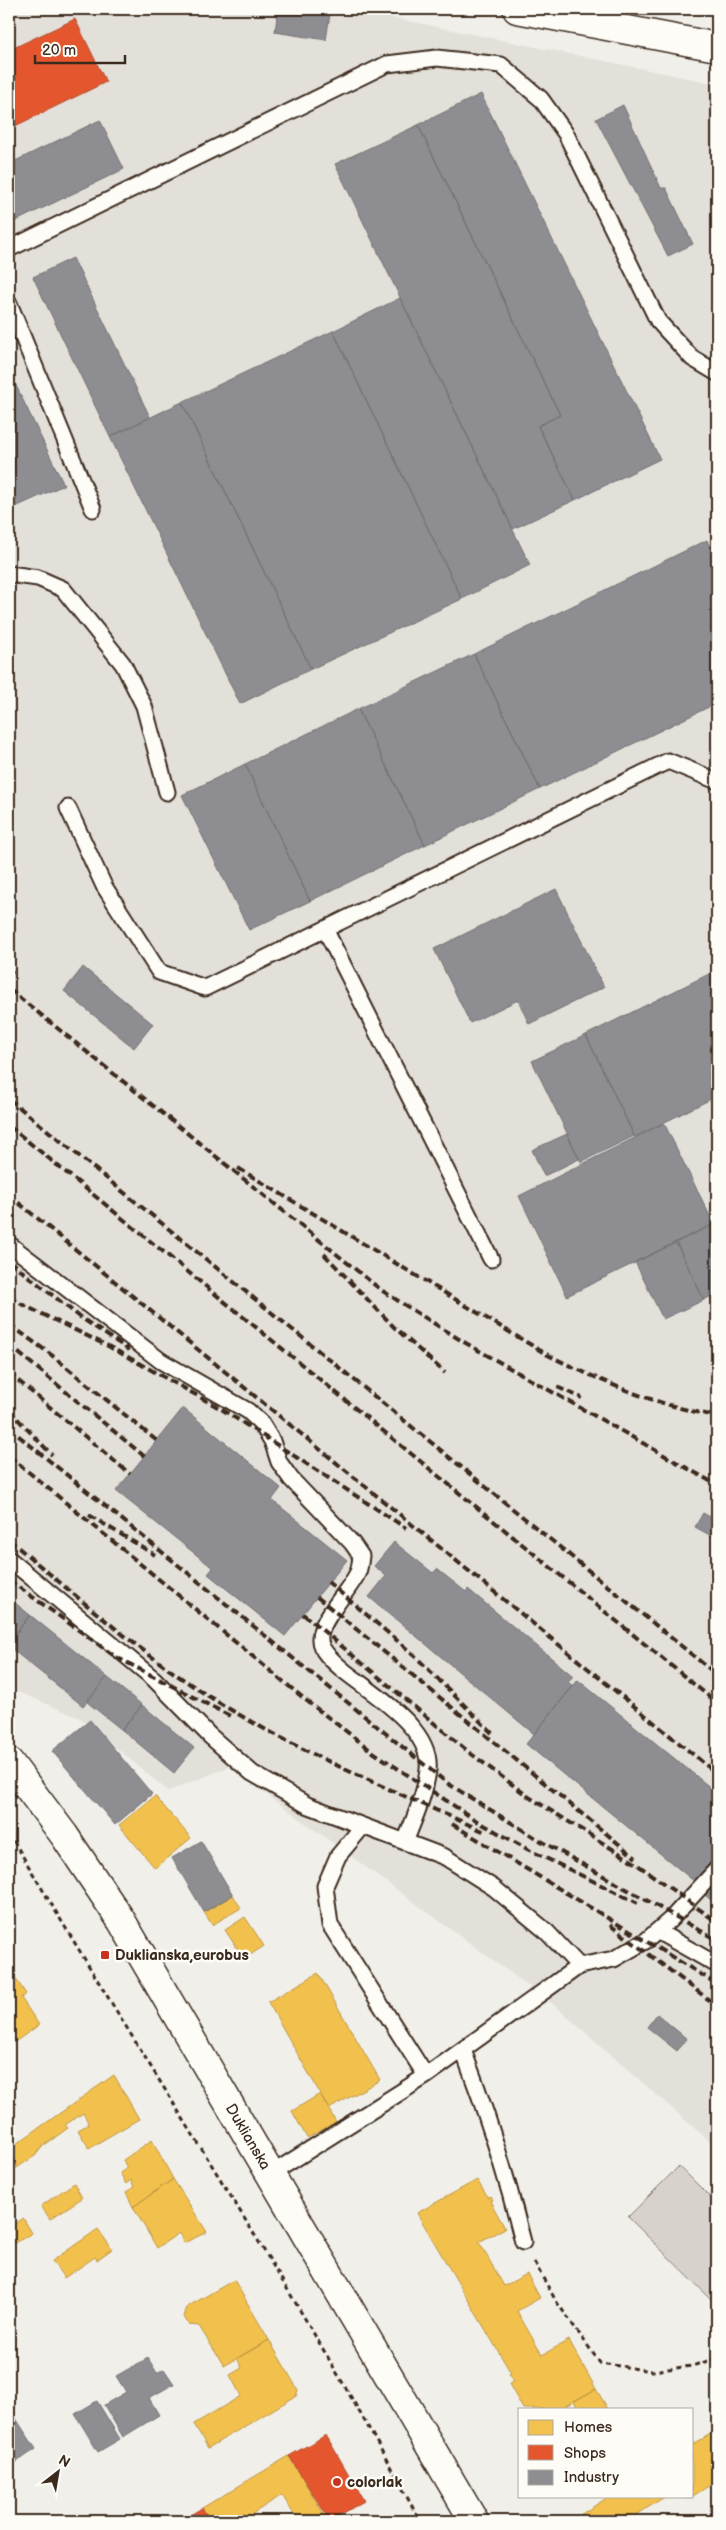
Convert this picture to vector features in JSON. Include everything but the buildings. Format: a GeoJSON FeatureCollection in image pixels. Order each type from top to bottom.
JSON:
{"type":"FeatureCollection","features":[{"type":"Feature","properties":{"kind":"street"},"geometry":{"type":"LineString","coordinates":[[517,9],[717,46]]}},
{"type":"Feature","properties":{"kind":"street","name":"Duklianska"},"geometry":{"type":"LineString","coordinates":[[9,1762],[64,1835],[121,1920],[474,2521]]}},
{"type":"Feature","properties":{"kind":"lane"},"geometry":{"type":"LineString","coordinates":[[9,249],[387,64],[437,58],[501,66],[541,99],[566,134],[658,321],[692,358],[717,373]]}},
{"type":"Feature","properties":{"kind":"lane"},"geometry":{"type":"LineString","coordinates":[[9,303],[93,509]]}},
{"type":"Feature","properties":{"kind":"lane"},"geometry":{"type":"LineString","coordinates":[[9,574],[38,578],[63,589],[123,664],[144,706],[167,792]]}},
{"type":"Feature","properties":{"kind":"lane"},"geometry":{"type":"LineString","coordinates":[[68,808],[104,886],[159,972],[205,988],[668,761],[717,781]]}},
{"type":"Feature","properties":{"kind":"lane"},"geometry":{"type":"LineString","coordinates":[[325,929],[491,1259]]}},
{"type":"Feature","properties":{"kind":"lane"},"geometry":{"type":"LineString","coordinates":[[9,1244],[161,1361],[248,1411],[261,1423],[272,1441],[279,1462],[291,1479],[352,1543],[361,1556],[358,1573],[333,1610],[322,1630],[320,1640],[323,1649],[336,1664],[418,1733],[427,1750],[428,1769],[424,1787],[405,1842]]}},
{"type":"Feature","properties":{"kind":"lane"},"geometry":{"type":"LineString","coordinates":[[9,1559],[154,1679],[210,1736],[252,1773],[307,1805],[445,1857],[494,1888],[546,1931],[578,1966]]}},
{"type":"Feature","properties":{"kind":"lane"},"geometry":{"type":"LineString","coordinates":[[362,1826],[338,1856],[325,1886],[330,1925],[426,2076]]}},
{"type":"Feature","properties":{"kind":"lane"},"geometry":{"type":"LineString","coordinates":[[271,2174],[426,2076],[578,1966],[614,1959],[647,1940],[717,1869]]}},
{"type":"Feature","properties":{"kind":"lane"},"geometry":{"type":"LineString","coordinates":[[657,1931],[717,1965]]}},
{"type":"Feature","properties":{"kind":"lane"},"geometry":{"type":"LineString","coordinates":[[463,2050],[484,2106],[510,2188],[522,2242]]}},
{"type":"Feature","properties":{"kind":"path"},"geometry":{"type":"LineString","coordinates":[[9,1833],[81,1956],[340,2378],[420,2521]]}},
{"type":"Feature","properties":{"kind":"path"},"geometry":{"type":"LineString","coordinates":[[522,2242],[556,2301],[600,2362],[652,2371],[692,2366],[717,2358]]}},
{"type":"Feature","properties":{"kind":"shaded area"},"geometry":{"type":"Polygon","coordinates":[[[9,9],[350,9],[717,84],[717,2148],[553,2004],[229,1767],[168,1791],[80,1718],[9,1688],[9,9]]]}},
{"type":"Feature","properties":{"kind":"shaded area"},"geometry":{"type":"Polygon","coordinates":[[[679,2166],[717,2204],[717,2305],[628,2217],[679,2166]]]}},
{"type":"Feature","properties":{"kind":"railway"},"geometry":{"type":"LineString","coordinates":[[9,969],[13,973]]}},
{"type":"Feature","properties":{"kind":"railway"},"geometry":{"type":"LineString","coordinates":[[9,989],[381,1290],[462,1341],[717,1485]]}},
{"type":"Feature","properties":{"kind":"railway"},"geometry":{"type":"LineString","coordinates":[[9,1099],[717,1675]]}},
{"type":"Feature","properties":{"kind":"railway"},"geometry":{"type":"LineString","coordinates":[[9,1126],[717,1703]]}},
{"type":"Feature","properties":{"kind":"railway"},"geometry":{"type":"LineString","coordinates":[[238,1168],[546,1354],[587,1374],[651,1399],[695,1412],[717,1416]]}},
{"type":"Feature","properties":{"kind":"railway"},"geometry":{"type":"LineString","coordinates":[[9,1195],[717,1774]]}},
{"type":"Feature","properties":{"kind":"railway"},"geometry":{"type":"LineString","coordinates":[[324,1254],[394,1327],[445,1373]]}},
{"type":"Feature","properties":{"kind":"railway"},"geometry":{"type":"LineString","coordinates":[[9,1261],[80,1317],[129,1350]]}},
{"type":"Feature","properties":{"kind":"railway"},"geometry":{"type":"LineString","coordinates":[[9,1298],[108,1346],[223,1410],[406,1528]]}},
{"type":"Feature","properties":{"kind":"railway"},"geometry":{"type":"LineString","coordinates":[[9,1324],[49,1353],[157,1441]]}},
{"type":"Feature","properties":{"kind":"railway"},"geometry":{"type":"LineString","coordinates":[[9,1345],[144,1456]]}},
{"type":"Feature","properties":{"kind":"railway"},"geometry":{"type":"LineString","coordinates":[[9,1373],[130,1474]]}},
{"type":"Feature","properties":{"kind":"railway"},"geometry":{"type":"LineString","coordinates":[[557,1387],[582,1398]]}},
{"type":"Feature","properties":{"kind":"railway"},"geometry":{"type":"LineString","coordinates":[[9,1410],[52,1455]]}},
{"type":"Feature","properties":{"kind":"railway"},"geometry":{"type":"LineString","coordinates":[[9,1428],[447,1783],[536,1838],[717,1940]]}},
{"type":"Feature","properties":{"kind":"railway"},"geometry":{"type":"LineString","coordinates":[[9,1456],[307,1701],[373,1752],[477,1821],[529,1850],[638,1903]]}},
{"type":"Feature","properties":{"kind":"railway"},"geometry":{"type":"LineString","coordinates":[[89,1515],[155,1555]]}},
{"type":"Feature","properties":{"kind":"railway"},"geometry":{"type":"LineString","coordinates":[[9,1540],[137,1645],[218,1702],[316,1755],[485,1832]]}},
{"type":"Feature","properties":{"kind":"railway"},"geometry":{"type":"LineString","coordinates":[[9,1580],[116,1657],[232,1717]]}},
{"type":"Feature","properties":{"kind":"railway"},"geometry":{"type":"LineString","coordinates":[[328,1582],[413,1654],[492,1733]]}},
{"type":"Feature","properties":{"kind":"railway"},"geometry":{"type":"LineString","coordinates":[[317,1597],[636,1858]]}},
{"type":"Feature","properties":{"kind":"railway"},"geometry":{"type":"LineString","coordinates":[[303,1614],[470,1753],[529,1797],[635,1863],[717,1922]]}},
{"type":"Feature","properties":{"kind":"railway"},"geometry":{"type":"LineString","coordinates":[[452,1824],[717,1984]]}},
{"type":"Feature","properties":{"kind":"railway"},"geometry":{"type":"LineString","coordinates":[[711,1861],[717,1866]]}},
{"type":"Feature","properties":{"kind":"railway"},"geometry":{"type":"LineString","coordinates":[[610,1925],[717,2006]]}},
{"type":"Feature","properties":{"kind":"place","name":"Duklianska,eurobus"},"geometry":{"type":"Point","coordinates":[105,1955]}},
{"type":"Feature","properties":{"kind":"place","name":"colorlak"},"geometry":{"type":"Point","coordinates":[337,2482]}}]}
